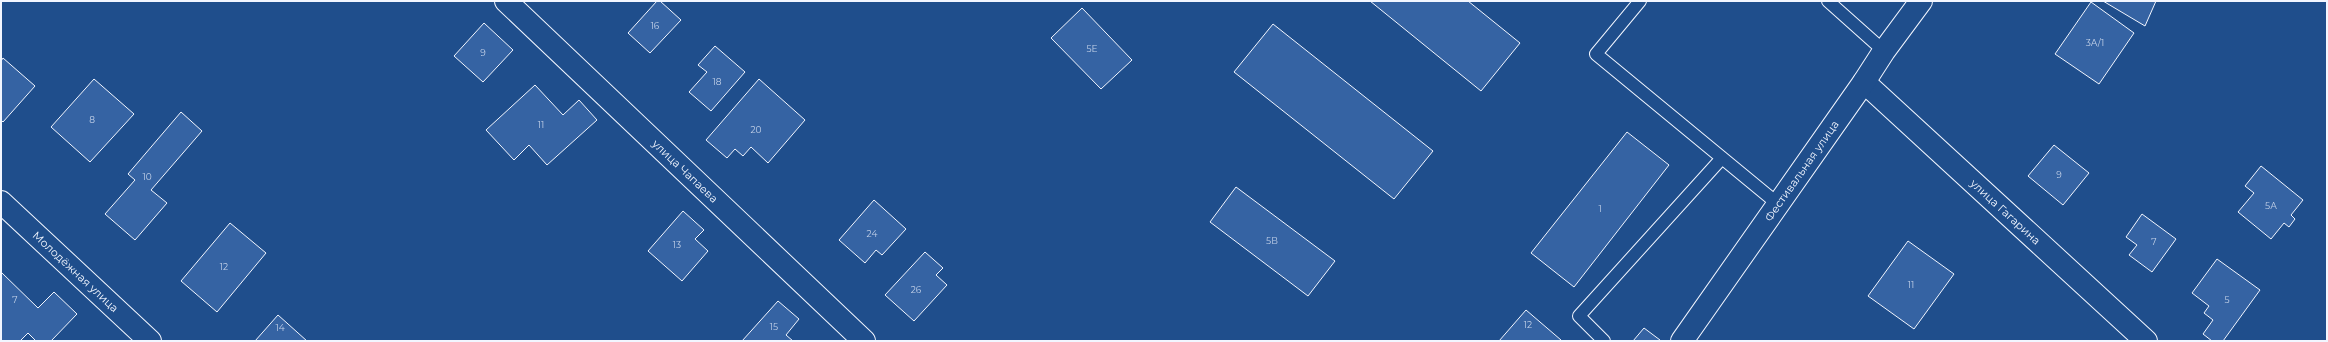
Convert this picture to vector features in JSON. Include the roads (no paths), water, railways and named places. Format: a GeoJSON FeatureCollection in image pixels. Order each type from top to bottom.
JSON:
{"type":"FeatureCollection","features":[{"type":"Feature","properties":{"kind":"street","name":"улица Чапаева"},"geometry":{"type":"LineString","coordinates":[[506,1],[864,341]]}},
{"type":"Feature","properties":{"kind":"street","name":"Фестивальная улица"},"geometry":{"type":"LineString","coordinates":[[1682,341],[1864,82],[1884,51],[1921,1]]}},
{"type":"Feature","properties":{"kind":"street","name":"улица Гагарина"},"geometry":{"type":"LineString","coordinates":[[1864,82],[2136,338]]}},
{"type":"Feature","properties":{"kind":"street","name":"Молодёжная улица"},"geometry":{"type":"LineString","coordinates":[[1,202],[150,341]]}},
{"type":"Feature","properties":{"kind":"lane"},"geometry":{"type":"LineString","coordinates":[[1640,1],[1596,54],[1778,204]]}},
{"type":"Feature","properties":{"kind":"lane"},"geometry":{"type":"LineString","coordinates":[[1828,1],[1884,51]]}},
{"type":"Feature","properties":{"kind":"lane"},"geometry":{"type":"LineString","coordinates":[[1604,341],[1579,316],[1722,158]]}}]}
